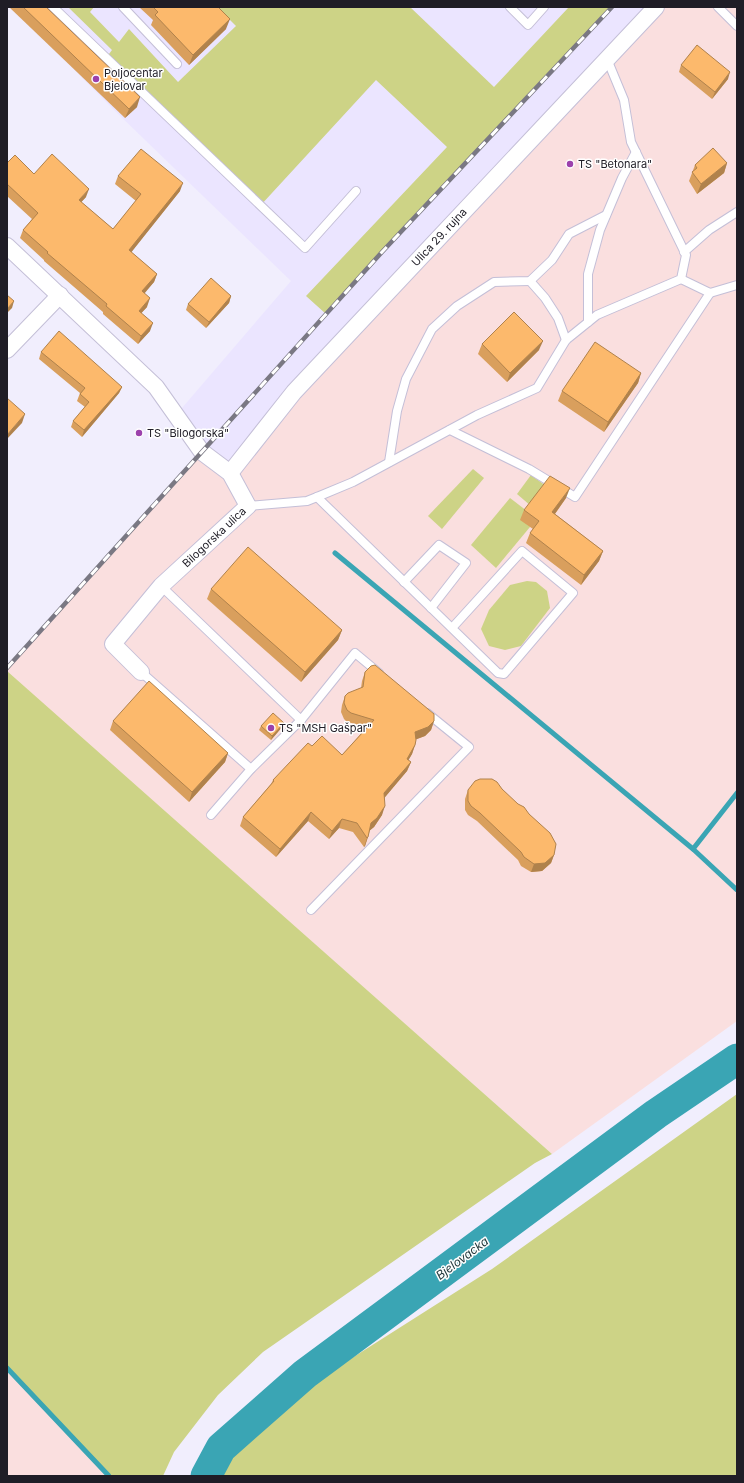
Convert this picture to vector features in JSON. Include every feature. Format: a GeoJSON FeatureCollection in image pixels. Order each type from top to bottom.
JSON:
{"type":"FeatureCollection","features":[{"type":"Feature","properties":{"kind":"street","name":"Ulica 29. rujna"},"geometry":{"type":"LineString","coordinates":[[230,473],[294,392],[656,7]]}},
{"type":"Feature","properties":{"kind":"street","name":"Bilogorska ulica"},"geometry":{"type":"LineString","coordinates":[[7,246],[156,387],[202,452],[230,473],[248,506],[161,586],[113,644],[140,672]]}},
{"type":"Feature","properties":{"kind":"street"},"geometry":{"type":"LineString","coordinates":[[7,350],[60,295]]}},
{"type":"Feature","properties":{"kind":"lane"},"geometry":{"type":"LineString","coordinates":[[53,7],[305,248],[356,191]]}},
{"type":"Feature","properties":{"kind":"lane"},"geometry":{"type":"LineString","coordinates":[[123,7],[177,64]]}},
{"type":"Feature","properties":{"kind":"lane"},"geometry":{"type":"LineString","coordinates":[[510,7],[528,25],[544,7]]}},
{"type":"Feature","properties":{"kind":"lane"},"geometry":{"type":"LineString","coordinates":[[718,7],[737,26]]}},
{"type":"Feature","properties":{"kind":"lane"},"geometry":{"type":"LineString","coordinates":[[607,59],[624,100],[631,142],[686,255],[681,279]]}},
{"type":"Feature","properties":{"kind":"lane"},"geometry":{"type":"LineString","coordinates":[[588,322],[588,274],[600,230],[622,178],[636,152]]}},
{"type":"Feature","properties":{"kind":"lane"},"geometry":{"type":"LineString","coordinates":[[684,252],[710,230],[737,212]]}},
{"type":"Feature","properties":{"kind":"lane"},"geometry":{"type":"LineString","coordinates":[[390,462],[397,411],[406,379],[432,329],[457,306],[494,282],[530,281],[552,260],[569,234],[606,215]]}},
{"type":"Feature","properties":{"kind":"lane"},"geometry":{"type":"LineString","coordinates":[[248,506],[307,501],[317,497],[353,482],[477,415],[537,388],[566,340],[598,315],[681,279],[710,293]]}},
{"type":"Feature","properties":{"kind":"lane"},"geometry":{"type":"LineString","coordinates":[[530,281],[545,298],[558,318],[566,340]]}},
{"type":"Feature","properties":{"kind":"lane"},"geometry":{"type":"LineString","coordinates":[[450,430],[529,469],[575,497],[710,293],[737,285]]}},
{"type":"Feature","properties":{"kind":"lane"},"geometry":{"type":"LineString","coordinates":[[317,497],[498,673],[504,674],[573,593],[522,552],[452,628]]}},
{"type":"Feature","properties":{"kind":"lane"},"geometry":{"type":"LineString","coordinates":[[404,582],[439,545],[466,563],[431,608]]}},
{"type":"Feature","properties":{"kind":"lane"},"geometry":{"type":"LineString","coordinates":[[161,586],[301,720]]}},
{"type":"Feature","properties":{"kind":"lane"},"geometry":{"type":"LineString","coordinates":[[211,815],[251,769],[301,720],[355,653],[385,678]]}},
{"type":"Feature","properties":{"kind":"lane"},"geometry":{"type":"LineString","coordinates":[[140,672],[251,769]]}},
{"type":"Feature","properties":{"kind":"lane"},"geometry":{"type":"LineString","coordinates":[[311,910],[469,747],[421,708]]}},
{"type":"Feature","properties":{"kind":"shaded area"},"geometry":{"type":"Polygon","coordinates":[[[12,7],[656,7],[230,473],[176,415],[291,281],[113,109],[12,7]]]}},
{"type":"Feature","properties":{"kind":"shaded area"},"geometry":{"type":"Polygon","coordinates":[[[656,7],[737,7],[737,1021],[552,1154],[52,712],[7,671],[7,668],[202,452],[229,473],[656,7]]]}},
{"type":"Feature","properties":{"kind":"shaded area"},"geometry":{"type":"Polygon","coordinates":[[[7,1368],[109,1476],[7,1476],[7,1368]]]}},
{"type":"Feature","properties":{"kind":"green space"},"geometry":{"type":"Polygon","coordinates":[[[68,7],[94,7],[90,12],[119,42],[129,29],[178,82],[236,26],[217,7],[410,7],[494,87],[569,7],[610,7],[326,314],[306,296],[447,147],[376,80],[260,206],[106,58],[112,50],[68,7]]]}},
{"type":"Feature","properties":{"kind":"green space"},"geometry":{"type":"Polygon","coordinates":[[[473,469],[484,478],[442,529],[428,516],[473,469]]]}},
{"type":"Feature","properties":{"kind":"green space"},"geometry":{"type":"Polygon","coordinates":[[[531,475],[546,486],[531,506],[517,494],[531,475]]]}},
{"type":"Feature","properties":{"kind":"green space"},"geometry":{"type":"Polygon","coordinates":[[[510,498],[527,511],[530,527],[496,568],[471,545],[510,498]]]}},
{"type":"Feature","properties":{"kind":"green space"},"geometry":{"type":"Polygon","coordinates":[[[527,581],[536,582],[547,591],[550,608],[521,646],[505,650],[489,646],[481,629],[489,610],[510,585],[527,581]]]}},
{"type":"Feature","properties":{"kind":"green space"},"geometry":{"type":"Polygon","coordinates":[[[7,671],[552,1154],[535,1163],[263,1352],[218,1395],[174,1452],[163,1476],[109,1476],[7,1368],[7,671]]]}},
{"type":"Feature","properties":{"kind":"green space"},"geometry":{"type":"Polygon","coordinates":[[[737,1094],[737,1476],[206,1476],[221,1448],[245,1426],[492,1269],[737,1094]]]}},
{"type":"Feature","properties":{"kind":"building"},"geometry":{"type":"Polygon","coordinates":[[[23,7],[46,7],[140,97],[129,109],[23,7]]]}},
{"type":"Feature","properties":{"kind":"building"},"geometry":{"type":"Polygon","coordinates":[[[153,7],[218,7],[230,19],[193,55],[155,15],[158,12],[153,7]]]}},
{"type":"Feature","properties":{"kind":"building"},"geometry":{"type":"Polygon","coordinates":[[[697,45],[730,72],[715,92],[681,65],[697,45]]]}},
{"type":"Feature","properties":{"kind":"building"},"geometry":{"type":"Polygon","coordinates":[[[713,148],[727,163],[701,184],[692,172],[697,168],[695,165],[713,148]]]}},
{"type":"Feature","properties":{"kind":"building"},"geometry":{"type":"Polygon","coordinates":[[[141,149],[183,183],[129,250],[157,274],[142,291],[150,298],[139,311],[153,323],[141,336],[23,230],[38,213],[7,184],[7,162],[15,155],[34,174],[52,154],[89,189],[79,200],[113,229],[141,194],[118,176],[141,149]]]}},
{"type":"Feature","properties":{"kind":"building"},"geometry":{"type":"Polygon","coordinates":[[[211,278],[231,296],[209,322],[188,304],[211,278]]]}},
{"type":"Feature","properties":{"kind":"building"},"geometry":{"type":"Polygon","coordinates":[[[7,295],[14,301],[7,309],[7,295]]]}},
{"type":"Feature","properties":{"kind":"building"},"geometry":{"type":"Polygon","coordinates":[[[514,312],[543,341],[510,373],[482,344],[514,312]]]}},
{"type":"Feature","properties":{"kind":"building"},"geometry":{"type":"Polygon","coordinates":[[[59,331],[122,387],[84,430],[73,421],[89,402],[80,394],[85,388],[41,352],[59,331]]]}},
{"type":"Feature","properties":{"kind":"building"},"geometry":{"type":"Polygon","coordinates":[[[595,342],[641,373],[608,422],[562,391],[595,342]]]}},
{"type":"Feature","properties":{"kind":"building"},"geometry":{"type":"Polygon","coordinates":[[[7,398],[25,414],[7,435],[7,398]]]}},
{"type":"Feature","properties":{"kind":"building"},"geometry":{"type":"Polygon","coordinates":[[[550,476],[570,488],[552,512],[603,551],[584,575],[530,533],[539,521],[524,510],[550,476]]]}},
{"type":"Feature","properties":{"kind":"building"},"geometry":{"type":"Polygon","coordinates":[[[248,547],[342,630],[305,672],[211,589],[248,547]]]}},
{"type":"Feature","properties":{"kind":"building"},"geometry":{"type":"Polygon","coordinates":[[[375,665],[434,714],[434,721],[428,727],[415,732],[415,745],[407,759],[411,762],[384,793],[385,806],[377,818],[371,823],[367,838],[357,823],[342,819],[332,831],[311,812],[280,849],[243,817],[274,781],[273,780],[308,743],[312,746],[322,736],[342,755],[374,720],[351,713],[347,710],[344,703],[345,696],[348,693],[363,687],[365,672],[371,666],[375,665]]]}},
{"type":"Feature","properties":{"kind":"building"},"geometry":{"type":"Polygon","coordinates":[[[149,681],[228,753],[192,792],[113,721],[149,681]]]}},
{"type":"Feature","properties":{"kind":"building","name":"TS \"MSH Gašpar\""},"geometry":{"type":"Polygon","coordinates":[[[273,713],[284,723],[272,736],[261,726],[273,713]]]}},
{"type":"Feature","properties":{"kind":"building"},"geometry":{"type":"Polygon","coordinates":[[[480,779],[492,779],[497,782],[502,789],[518,804],[524,807],[529,814],[550,833],[556,844],[554,855],[545,863],[534,864],[524,857],[521,852],[471,806],[468,801],[468,790],[475,781],[480,779]]]}},
{"type":"Feature","properties":{"kind":"waterway"},"geometry":{"type":"LineString","coordinates":[[335,553],[693,849],[737,890]]}},
{"type":"Feature","properties":{"kind":"waterway"},"geometry":{"type":"LineString","coordinates":[[693,849],[737,793]]}},
{"type":"Feature","properties":{"kind":"waterway","name":"Bjelovacka"},"geometry":{"type":"LineString","coordinates":[[206,1476],[221,1448],[305,1374],[656,1114],[737,1059]]}},
{"type":"Feature","properties":{"kind":"waterway"},"geometry":{"type":"LineString","coordinates":[[7,1368],[109,1476]]}},
{"type":"Feature","properties":{"kind":"railway"},"geometry":{"type":"LineString","coordinates":[[7,668],[382,252],[612,7]]}},
{"type":"Feature","properties":{"kind":"place","name":"Poljocentar Bjelovar"},"geometry":{"type":"Point","coordinates":[96,79]}},
{"type":"Feature","properties":{"kind":"place","name":"TS \"Betonara\""},"geometry":{"type":"Point","coordinates":[570,164]}},
{"type":"Feature","properties":{"kind":"place","name":"TS \"Bilogorska\""},"geometry":{"type":"Point","coordinates":[139,433]}},
{"type":"Feature","properties":{"kind":"place","name":"TS \"MSH Gašpar\""},"geometry":{"type":"Point","coordinates":[271,728]}}]}
